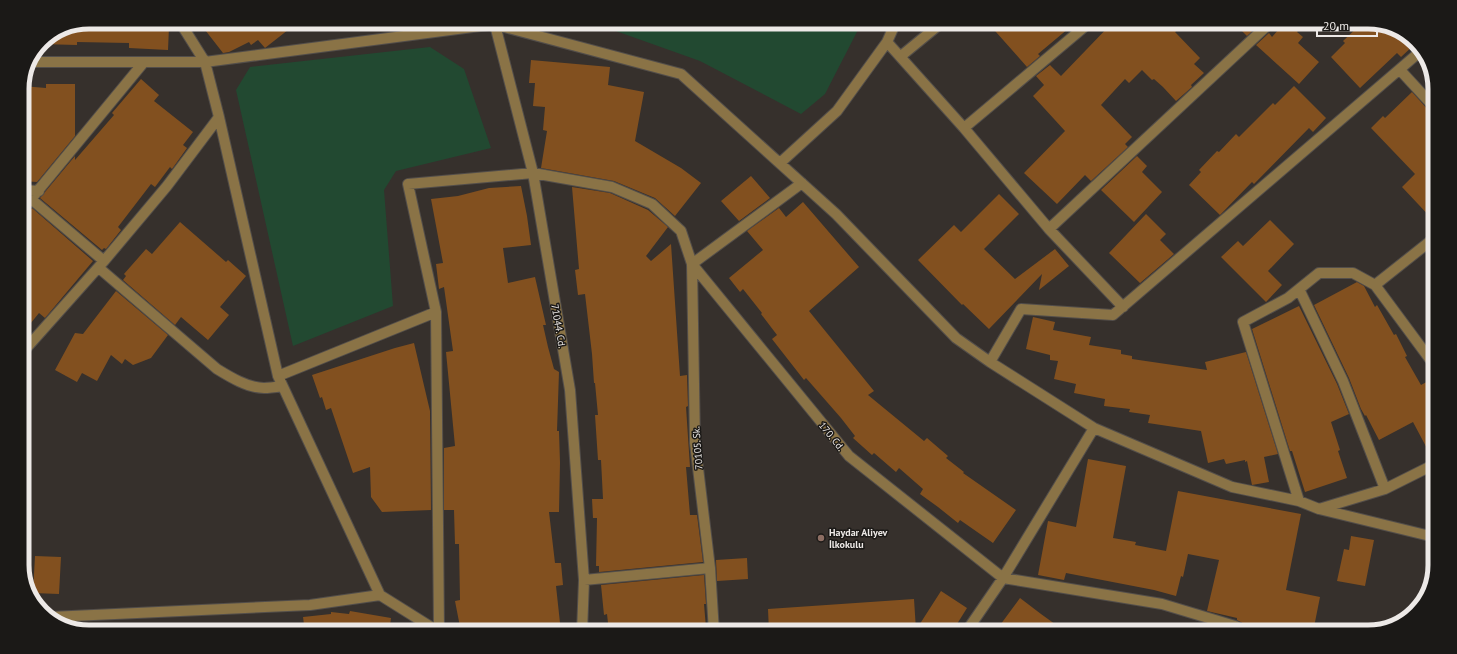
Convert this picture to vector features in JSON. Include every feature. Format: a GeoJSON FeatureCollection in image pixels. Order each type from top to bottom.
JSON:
{"type":"FeatureCollection","features":[{"type":"Feature","properties":{"kind":"street"},"geometry":{"type":"LineString","coordinates":[[185,29],[205,62],[278,376],[282,386],[380,595],[428,625]]}},
{"type":"Feature","properties":{"kind":"street"},"geometry":{"type":"LineString","coordinates":[[35,62],[205,62],[457,29]]}},
{"type":"Feature","properties":{"kind":"street","name":"71044. Cd."},"geometry":{"type":"LineString","coordinates":[[497,29],[533,173],[570,390],[584,580],[582,625]]}},
{"type":"Feature","properties":{"kind":"street"},"geometry":{"type":"LineString","coordinates":[[511,29],[681,74],[836,214],[956,338],[990,362],[1094,428],[1232,487],[1299,501],[1319,509],[1428,536]]}},
{"type":"Feature","properties":{"kind":"street"},"geometry":{"type":"LineString","coordinates":[[780,163],[837,111],[887,42],[892,29]]}},
{"type":"Feature","properties":{"kind":"street"},"geometry":{"type":"LineString","coordinates":[[901,56],[934,29]]}},
{"type":"Feature","properties":{"kind":"street"},"geometry":{"type":"LineString","coordinates":[[964,128],[1081,29]]}},
{"type":"Feature","properties":{"kind":"street"},"geometry":{"type":"LineString","coordinates":[[1049,229],[1263,29]]}},
{"type":"Feature","properties":{"kind":"street"},"geometry":{"type":"LineString","coordinates":[[887,42],[964,128],[1049,229],[1123,307]]}},
{"type":"Feature","properties":{"kind":"street"},"geometry":{"type":"LineString","coordinates":[[990,362],[1021,309],[1113,315],[1417,54]]}},
{"type":"Feature","properties":{"kind":"street"},"geometry":{"type":"LineString","coordinates":[[144,62],[39,191],[30,199],[217,369],[250,385],[262,388],[282,386]]}},
{"type":"Feature","properties":{"kind":"street"},"geometry":{"type":"LineString","coordinates":[[1400,70],[1428,100]]}},
{"type":"Feature","properties":{"kind":"street"},"geometry":{"type":"LineString","coordinates":[[29,345],[101,264],[167,186],[219,117]]}},
{"type":"Feature","properties":{"kind":"street"},"geometry":{"type":"LineString","coordinates":[[439,625],[436,312],[408,184],[533,173],[612,188],[652,204],[681,231],[692,264],[802,183]]}},
{"type":"Feature","properties":{"kind":"street"},"geometry":{"type":"LineString","coordinates":[[29,190],[39,191]]}},
{"type":"Feature","properties":{"kind":"street"},"geometry":{"type":"LineString","coordinates":[[1375,285],[1428,243]]}},
{"type":"Feature","properties":{"kind":"street","name":"70105. Sk."},"geometry":{"type":"LineString","coordinates":[[692,264],[696,443],[710,568],[714,625]]}},
{"type":"Feature","properties":{"kind":"street","name":"170. Cd."},"geometry":{"type":"LineString","coordinates":[[692,264],[849,456],[1003,578]]}},
{"type":"Feature","properties":{"kind":"street"},"geometry":{"type":"LineString","coordinates":[[1299,501],[1243,322],[1288,298],[1319,272],[1354,273],[1375,285],[1428,357]]}},
{"type":"Feature","properties":{"kind":"street"},"geometry":{"type":"LineString","coordinates":[[1299,289],[1343,381],[1385,489]]}},
{"type":"Feature","properties":{"kind":"street"},"geometry":{"type":"LineString","coordinates":[[278,376],[436,312]]}},
{"type":"Feature","properties":{"kind":"street"},"geometry":{"type":"LineString","coordinates":[[971,625],[1003,578],[1094,428]]}},
{"type":"Feature","properties":{"kind":"street"},"geometry":{"type":"LineString","coordinates":[[1319,509],[1385,489],[1428,468]]}},
{"type":"Feature","properties":{"kind":"street"},"geometry":{"type":"LineString","coordinates":[[584,580],[710,568]]}},
{"type":"Feature","properties":{"kind":"street"},"geometry":{"type":"LineString","coordinates":[[1003,578],[1162,604],[1232,625]]}},
{"type":"Feature","properties":{"kind":"street"},"geometry":{"type":"LineString","coordinates":[[58,617],[310,605],[380,595]]}},
{"type":"Feature","properties":{"kind":"green space"},"geometry":{"type":"Polygon","coordinates":[[[610,29],[858,29],[825,94],[801,114],[700,61],[610,29]]]}},
{"type":"Feature","properties":{"kind":"green space"},"geometry":{"type":"Polygon","coordinates":[[[430,47],[464,69],[491,148],[396,171],[384,190],[393,306],[293,346],[236,90],[250,67],[430,47]]]}},
{"type":"Feature","properties":{"kind":"building"},"geometry":{"type":"Polygon","coordinates":[[[169,29],[168,50],[129,48],[129,43],[77,42],[77,45],[49,44],[55,39],[77,30],[169,29]]]}},
{"type":"Feature","properties":{"kind":"building"},"geometry":{"type":"Polygon","coordinates":[[[204,29],[289,29],[265,48],[258,40],[251,45],[249,42],[229,52],[223,53],[204,29]]]}},
{"type":"Feature","properties":{"kind":"building"},"geometry":{"type":"Polygon","coordinates":[[[993,29],[1068,29],[1038,54],[1040,56],[1027,67],[993,29]]]}},
{"type":"Feature","properties":{"kind":"building"},"geometry":{"type":"Polygon","coordinates":[[[1106,29],[1179,29],[1175,32],[1200,58],[1194,64],[1204,73],[1191,85],[1192,87],[1176,101],[1163,87],[1154,79],[1152,80],[1142,70],[1129,83],[1125,79],[1101,105],[1132,137],[1125,144],[1128,147],[1091,181],[1085,175],[1057,204],[1024,173],[1065,131],[1033,96],[1044,85],[1036,76],[1050,65],[1061,76],[1106,29]]]}},
{"type":"Feature","properties":{"kind":"building"},"geometry":{"type":"Polygon","coordinates":[[[1240,29],[1255,29],[1247,36],[1240,29]]]}},
{"type":"Feature","properties":{"kind":"building"},"geometry":{"type":"Polygon","coordinates":[[[1279,29],[1300,29],[1297,32],[1303,37],[1298,43],[1319,62],[1299,84],[1256,45],[1269,33],[1272,37],[1279,29]]]}},
{"type":"Feature","properties":{"kind":"building"},"geometry":{"type":"Polygon","coordinates":[[[1356,29],[1380,30],[1398,37],[1412,47],[1401,57],[1397,53],[1360,88],[1331,57],[1345,43],[1343,41],[1356,29]]]}},
{"type":"Feature","properties":{"kind":"building"},"geometry":{"type":"Polygon","coordinates":[[[531,60],[610,67],[608,85],[644,92],[635,141],[681,168],[701,183],[675,216],[655,198],[614,181],[541,168],[547,131],[543,130],[545,107],[533,106],[535,83],[529,83],[531,60]]]}},
{"type":"Feature","properties":{"kind":"building"},"geometry":{"type":"Polygon","coordinates":[[[141,79],[159,95],[154,101],[193,132],[183,145],[187,148],[172,169],[170,167],[155,187],[151,184],[118,227],[121,230],[106,249],[104,248],[102,250],[40,198],[75,156],[75,160],[114,115],[112,113],[141,79]]]}},
{"type":"Feature","properties":{"kind":"building"},"geometry":{"type":"Polygon","coordinates":[[[46,84],[75,84],[75,136],[37,182],[29,181],[29,87],[46,88],[46,84]]]}},
{"type":"Feature","properties":{"kind":"building"},"geometry":{"type":"Polygon","coordinates":[[[1294,86],[1326,118],[1313,132],[1309,128],[1254,184],[1252,182],[1220,215],[1189,185],[1201,172],[1199,170],[1217,151],[1219,152],[1236,134],[1239,137],[1273,103],[1275,105],[1294,86]]]}},
{"type":"Feature","properties":{"kind":"building"},"geometry":{"type":"Polygon","coordinates":[[[1412,92],[1428,110],[1428,215],[1402,187],[1415,174],[1371,128],[1383,116],[1385,118],[1412,92]]]}},
{"type":"Feature","properties":{"kind":"building"},"geometry":{"type":"Polygon","coordinates":[[[1137,156],[1147,166],[1142,172],[1162,192],[1134,222],[1101,190],[1137,156]]]}},
{"type":"Feature","properties":{"kind":"building"},"geometry":{"type":"Polygon","coordinates":[[[751,176],[770,198],[739,221],[721,201],[751,176]]]}},
{"type":"Feature","properties":{"kind":"building"},"geometry":{"type":"Polygon","coordinates":[[[521,186],[531,245],[503,248],[508,283],[535,277],[546,325],[543,325],[548,347],[554,369],[559,372],[557,431],[559,431],[560,463],[559,512],[549,512],[555,563],[561,563],[563,585],[556,586],[560,625],[460,625],[455,601],[460,600],[459,544],[455,544],[454,510],[444,510],[444,448],[455,446],[446,352],[453,351],[444,287],[439,289],[436,264],[443,263],[431,199],[458,196],[489,188],[521,186]]]}},
{"type":"Feature","properties":{"kind":"building"},"geometry":{"type":"Polygon","coordinates":[[[572,187],[610,193],[648,210],[668,227],[646,256],[651,261],[671,244],[680,376],[687,375],[688,406],[686,407],[690,467],[686,467],[690,515],[697,515],[703,562],[599,572],[599,566],[596,566],[597,518],[593,518],[592,499],[603,499],[601,460],[598,460],[595,415],[598,415],[585,294],[578,295],[575,270],[579,269],[572,187]]]}},
{"type":"Feature","properties":{"kind":"building"},"geometry":{"type":"Polygon","coordinates":[[[999,194],[1019,214],[984,249],[1015,279],[1055,249],[1069,266],[1039,290],[1042,274],[989,329],[963,304],[962,305],[918,260],[954,225],[961,232],[999,194]]]}},
{"type":"Feature","properties":{"kind":"building"},"geometry":{"type":"Polygon","coordinates":[[[803,202],[859,267],[809,311],[874,391],[868,395],[924,441],[927,438],[948,456],[946,458],[964,472],[963,473],[1016,510],[993,543],[960,520],[958,523],[920,494],[923,489],[899,468],[896,472],[874,453],[872,455],[853,438],[855,436],[841,418],[806,378],[804,380],[772,339],[777,335],[761,314],[762,313],[743,289],[740,292],[729,278],[763,250],[747,231],[779,208],[786,217],[803,202]]]}},
{"type":"Feature","properties":{"kind":"building"},"geometry":{"type":"Polygon","coordinates":[[[32,208],[93,261],[45,318],[39,313],[29,325],[29,212],[32,208]]]}},
{"type":"Feature","properties":{"kind":"building"},"geometry":{"type":"Polygon","coordinates":[[[1146,214],[1166,234],[1160,240],[1174,254],[1140,283],[1109,253],[1146,214]]]}},
{"type":"Feature","properties":{"kind":"building"},"geometry":{"type":"Polygon","coordinates":[[[1270,220],[1294,244],[1268,271],[1282,285],[1266,302],[1221,257],[1238,241],[1243,246],[1270,220]]]}},
{"type":"Feature","properties":{"kind":"building"},"geometry":{"type":"Polygon","coordinates":[[[180,222],[226,262],[228,260],[246,276],[220,307],[229,315],[208,340],[181,317],[175,325],[123,280],[126,276],[124,274],[146,249],[152,254],[180,222]]]}},
{"type":"Feature","properties":{"kind":"building"},"geometry":{"type":"Polygon","coordinates":[[[1357,282],[1364,286],[1375,307],[1377,305],[1394,335],[1396,334],[1407,356],[1405,357],[1421,385],[1428,381],[1428,450],[1413,422],[1379,440],[1366,415],[1365,416],[1361,409],[1349,378],[1314,305],[1357,282]]]}},
{"type":"Feature","properties":{"kind":"building"},"geometry":{"type":"Polygon","coordinates":[[[116,291],[168,335],[151,358],[133,365],[125,359],[122,364],[111,355],[97,381],[82,373],[77,382],[55,370],[75,333],[83,334],[116,291]]]}},
{"type":"Feature","properties":{"kind":"building"},"geometry":{"type":"Polygon","coordinates":[[[1299,306],[1337,384],[1349,414],[1331,422],[1340,450],[1338,451],[1347,478],[1305,492],[1292,451],[1290,451],[1252,329],[1299,306]]]}},
{"type":"Feature","properties":{"kind":"building"},"geometry":{"type":"Polygon","coordinates":[[[1033,317],[1055,322],[1053,330],[1091,337],[1089,345],[1121,350],[1121,354],[1132,356],[1132,359],[1207,370],[1205,362],[1246,352],[1278,454],[1264,457],[1269,482],[1252,485],[1247,461],[1245,462],[1245,460],[1226,464],[1224,459],[1208,463],[1201,431],[1148,423],[1150,415],[1129,412],[1130,409],[1104,406],[1105,399],[1074,393],[1076,384],[1054,379],[1058,361],[1050,360],[1050,355],[1026,349],[1033,317]]]}},
{"type":"Feature","properties":{"kind":"building"},"geometry":{"type":"Polygon","coordinates":[[[414,343],[430,411],[431,510],[382,512],[371,497],[370,467],[353,473],[331,408],[326,410],[312,375],[414,343]]]}},
{"type":"Feature","properties":{"kind":"building"},"geometry":{"type":"Polygon","coordinates":[[[1088,459],[1126,466],[1113,538],[1136,542],[1135,545],[1166,551],[1178,491],[1301,514],[1286,590],[1320,597],[1314,625],[1246,625],[1237,620],[1237,618],[1207,611],[1219,560],[1188,554],[1183,577],[1181,576],[1176,596],[1154,590],[1066,573],[1064,580],[1038,575],[1048,521],[1076,527],[1088,459]]]}},
{"type":"Feature","properties":{"kind":"building"},"geometry":{"type":"Polygon","coordinates":[[[1351,536],[1374,540],[1365,586],[1337,581],[1344,549],[1349,550],[1351,536]]]}},
{"type":"Feature","properties":{"kind":"building"},"geometry":{"type":"Polygon","coordinates":[[[35,556],[61,557],[59,594],[36,593],[33,588],[35,556]]]}},
{"type":"Feature","properties":{"kind":"building"},"geometry":{"type":"Polygon","coordinates":[[[747,558],[748,579],[717,581],[716,560],[747,558]]]}},
{"type":"Feature","properties":{"kind":"building"},"geometry":{"type":"Polygon","coordinates":[[[704,575],[706,625],[608,625],[607,614],[604,615],[601,585],[704,575]]]}},
{"type":"Feature","properties":{"kind":"building"},"geometry":{"type":"Polygon","coordinates":[[[941,591],[967,608],[956,625],[919,625],[941,591]]]}},
{"type":"Feature","properties":{"kind":"building"},"geometry":{"type":"Polygon","coordinates":[[[1020,598],[1056,625],[1000,625],[1020,598]]]}},
{"type":"Feature","properties":{"kind":"building"},"geometry":{"type":"Polygon","coordinates":[[[914,599],[916,625],[769,625],[768,609],[914,599]]]}},
{"type":"Feature","properties":{"kind":"building"},"geometry":{"type":"Polygon","coordinates":[[[350,611],[391,618],[390,625],[304,625],[303,617],[331,614],[331,612],[349,614],[350,611]]]}},
{"type":"Feature","properties":{"kind":"place","name":"Haydar Aliyev İlkokulu"},"geometry":{"type":"Point","coordinates":[821,538]}}]}
